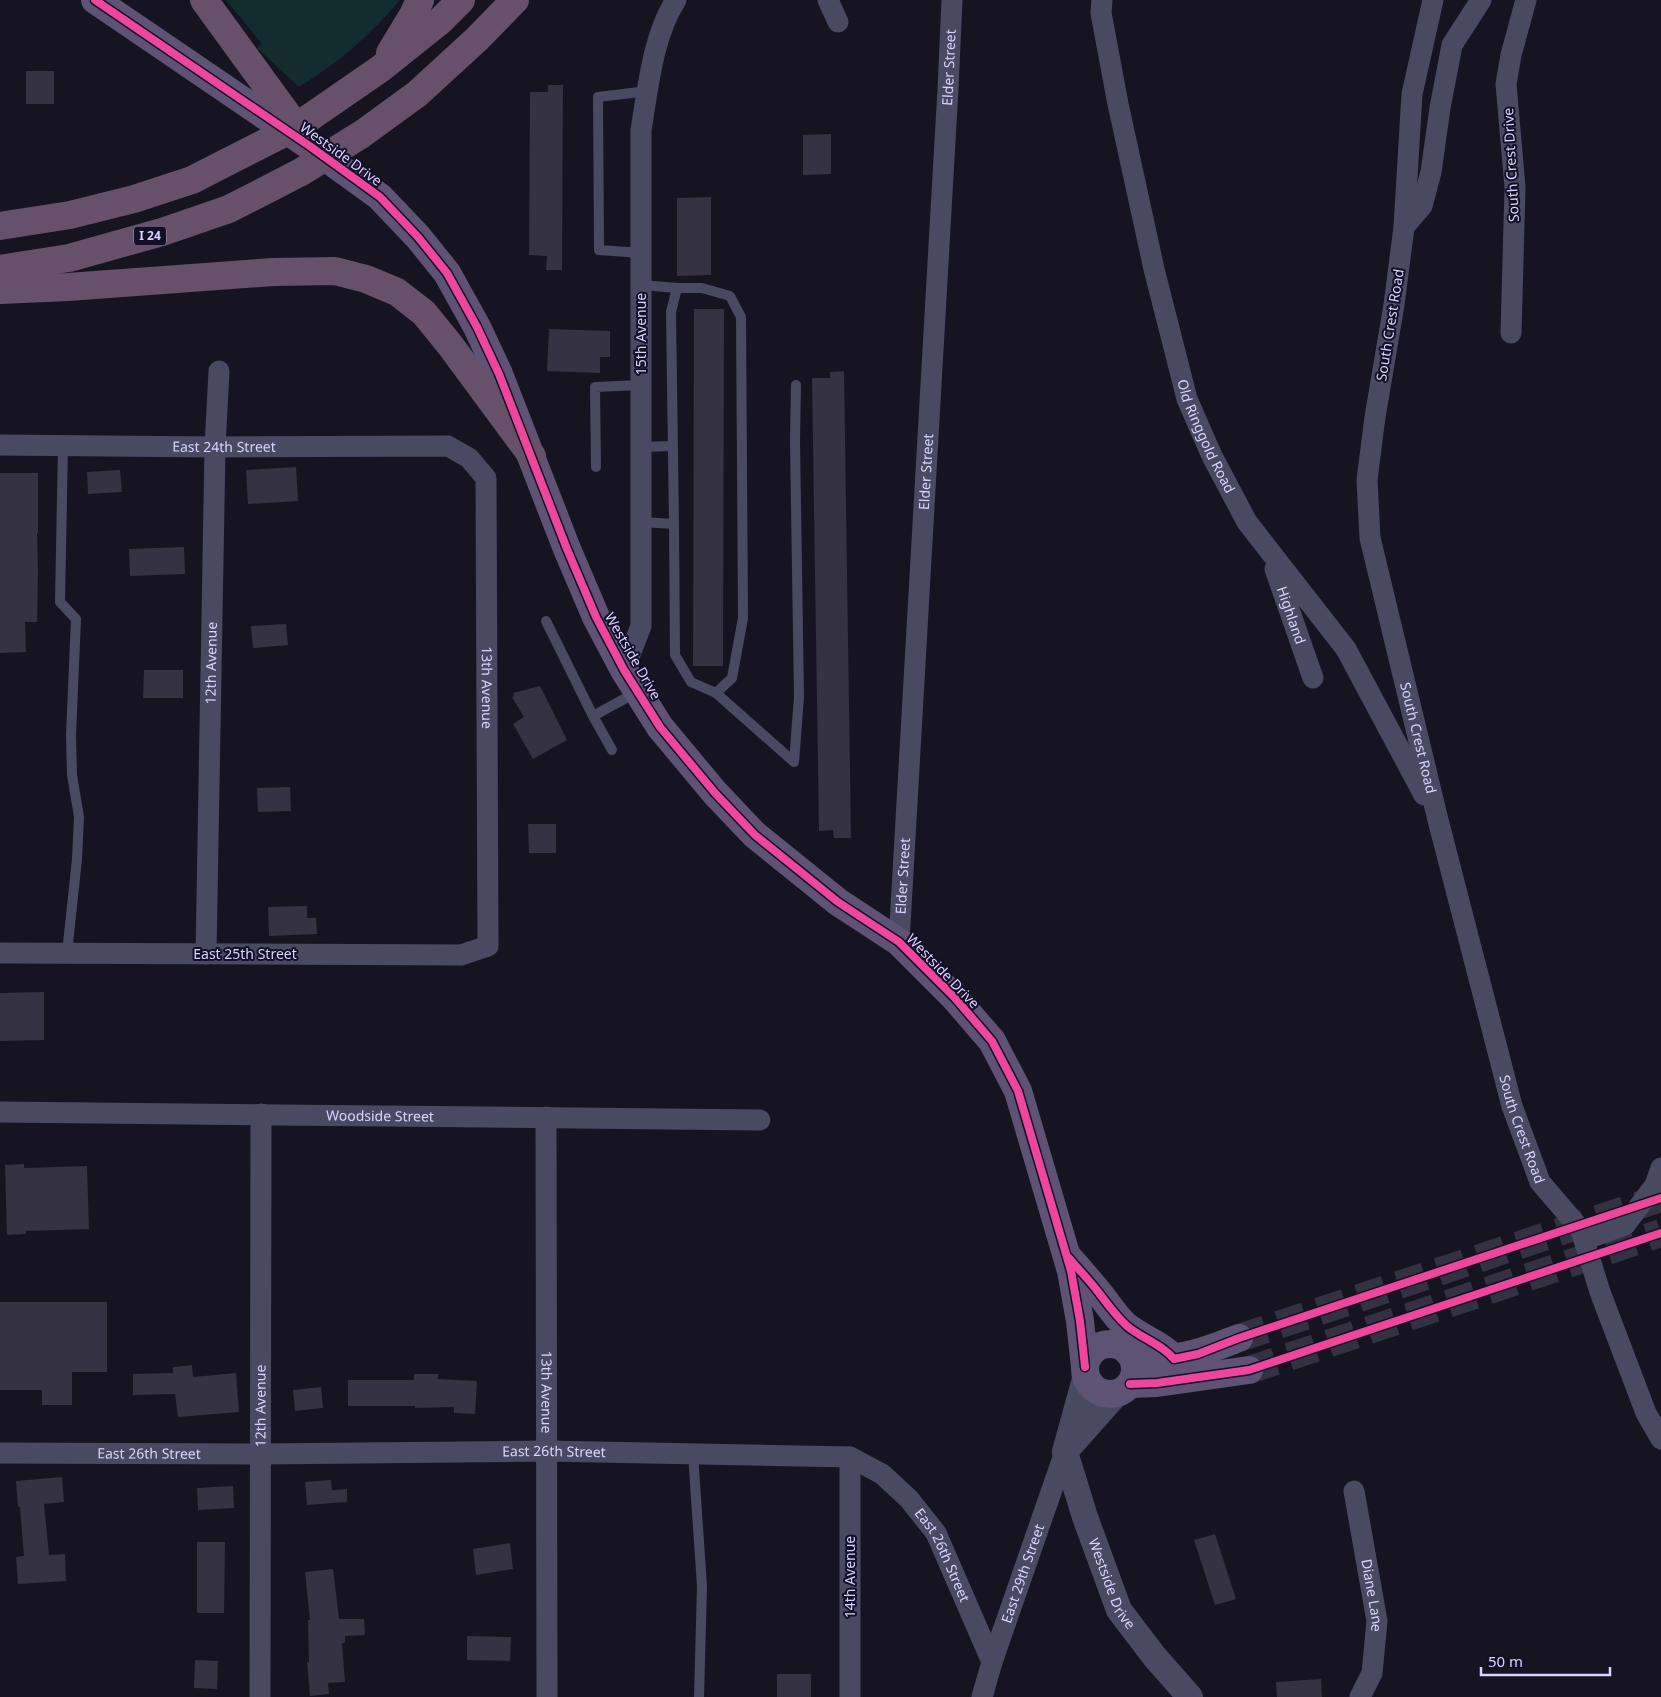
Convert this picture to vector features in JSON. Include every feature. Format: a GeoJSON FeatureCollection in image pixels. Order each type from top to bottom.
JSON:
{"type":"FeatureCollection","features":[{"type":"Feature","properties":{"kind":"highway"},"geometry":{"type":"LineString","coordinates":[[204,0],[311,147]]}},
{"type":"Feature","properties":{"kind":"highway"},"geometry":{"type":"LineString","coordinates":[[370,76],[413,15],[420,0]]}},
{"type":"Feature","properties":{"kind":"highway"},"geometry":{"type":"LineString","coordinates":[[0,226],[70,215],[134,200],[192,180],[296,127],[370,76],[440,21],[461,0]]}},
{"type":"Feature","properties":{"kind":"highway","name":"I 24"},"geometry":{"type":"LineString","coordinates":[[0,269],[69,258],[162,232],[229,209],[300,172],[362,134],[417,94],[477,39],[515,0]]}},
{"type":"Feature","properties":{"kind":"highway"},"geometry":{"type":"LineString","coordinates":[[0,290],[273,272],[335,271],[366,279],[397,292],[424,314],[450,345],[532,456]]}},
{"type":"Feature","properties":{"kind":"main road","name":"Westside Drive"},"geometry":{"type":"LineString","coordinates":[[95,0],[311,147],[380,197],[418,236],[447,273],[477,327],[499,374],[596,617],[631,681],[660,727],[687,762],[755,835],[838,902],[899,942],[954,997],[992,1041],[1018,1091],[1068,1262],[1080,1321],[1085,1371]]}},
{"type":"Feature","properties":{"kind":"main road","name":"Westside Drive"},"geometry":{"type":"LineString","coordinates":[[1068,1262],[1122,1349]]}},
{"type":"Feature","properties":{"kind":"main road"},"geometry":{"type":"LineString","coordinates":[[1068,1262],[1099,1293],[1112,1312],[1128,1327],[1157,1346],[1167,1350],[1174,1359]]}},
{"type":"Feature","properties":{"kind":"main road"},"geometry":{"type":"LineString","coordinates":[[1239,1338],[1198,1354],[1174,1359],[1156,1359],[1107,1344],[1098,1347],[1087,1359],[1085,1371],[1089,1383],[1095,1389],[1110,1394],[1124,1388],[1249,1370]]}},
{"type":"Feature","properties":{"kind":"main road"},"geometry":{"type":"LineString","coordinates":[[1122,1349],[1134,1361],[1135,1368],[1134,1376],[1124,1388]]}},
{"type":"Feature","properties":{"kind":"street","name":"15th Avenue"},"geometry":{"type":"LineString","coordinates":[[631,681],[641,626],[641,130],[653,63],[666,15],[676,0]]}},
{"type":"Feature","properties":{"kind":"street"},"geometry":{"type":"LineString","coordinates":[[828,0],[838,22]]}},
{"type":"Feature","properties":{"kind":"street","name":"Elder Street"},"geometry":{"type":"LineString","coordinates":[[899,942],[952,0]]}},
{"type":"Feature","properties":{"kind":"street","name":"Old Ringgold Road"},"geometry":{"type":"LineString","coordinates":[[1102,0],[1101,13],[1118,104],[1154,269],[1187,399],[1212,456],[1247,522],[1346,649],[1438,820]]}},
{"type":"Feature","properties":{"kind":"street","name":"South Crest Road"},"geometry":{"type":"LineString","coordinates":[[1432,0],[1412,94],[1404,227],[1367,480],[1370,538],[1438,820],[1512,1106],[1540,1182],[1582,1230],[1600,1292],[1643,1404],[1661,1439]]}},
{"type":"Feature","properties":{"kind":"street"},"geometry":{"type":"LineString","coordinates":[[1404,227],[1422,206],[1429,180],[1452,45],[1481,0]]}},
{"type":"Feature","properties":{"kind":"street","name":"South Crest Drive"},"geometry":{"type":"LineString","coordinates":[[1512,333],[1515,187],[1506,84],[1511,55],[1526,0]]}},
{"type":"Feature","properties":{"kind":"street","name":"12th Avenue"},"geometry":{"type":"LineString","coordinates":[[206,954],[215,447],[219,371]]}},
{"type":"Feature","properties":{"kind":"street","name":"East 24th Street"},"geometry":{"type":"LineString","coordinates":[[0,445],[215,447],[448,446]]}},
{"type":"Feature","properties":{"kind":"street","name":"13th Avenue"},"geometry":{"type":"LineString","coordinates":[[448,446],[469,458],[486,478],[488,946]]}},
{"type":"Feature","properties":{"kind":"street","name":"Highland"},"geometry":{"type":"LineString","coordinates":[[1270,553],[1313,678]]}},
{"type":"Feature","properties":{"kind":"street","name":"East 25th Street"},"geometry":{"type":"LineString","coordinates":[[0,953],[461,955],[488,946]]}},
{"type":"Feature","properties":{"kind":"street","name":"Woodside Street"},"geometry":{"type":"LineString","coordinates":[[0,1112],[760,1120]]}},
{"type":"Feature","properties":{"kind":"street","name":"12th Avenue"},"geometry":{"type":"LineString","coordinates":[[260,1697],[261,1114]]}},
{"type":"Feature","properties":{"kind":"street","name":"13th Avenue"},"geometry":{"type":"LineString","coordinates":[[546,1117],[547,1697]]}},
{"type":"Feature","properties":{"kind":"street"},"geometry":{"type":"LineString","coordinates":[[1584,1240],[1625,1225],[1655,1185],[1661,1168]]}},
{"type":"Feature","properties":{"kind":"street","name":"East 29th Street"},"geometry":{"type":"LineString","coordinates":[[982,1697],[992,1662],[1065,1452],[1085,1371]]}},
{"type":"Feature","properties":{"kind":"street","name":"East 29th Street"},"geometry":{"type":"LineString","coordinates":[[1065,1452],[1124,1388]]}},
{"type":"Feature","properties":{"kind":"street","name":"East 26th Street"},"geometry":{"type":"LineString","coordinates":[[0,1453],[260,1454],[546,1451],[850,1457],[882,1474],[909,1499],[936,1533],[992,1662]]}},
{"type":"Feature","properties":{"kind":"street","name":"Westside Drive"},"geometry":{"type":"LineString","coordinates":[[1065,1452],[1085,1518],[1119,1610],[1154,1656],[1190,1697]]}},
{"type":"Feature","properties":{"kind":"street","name":"14th Avenue"},"geometry":{"type":"LineString","coordinates":[[850,1457],[850,1697]]}},
{"type":"Feature","properties":{"kind":"street","name":"Diane Lane"},"geometry":{"type":"LineString","coordinates":[[1354,1491],[1377,1621],[1372,1673],[1360,1697]]}},
{"type":"Feature","properties":{"kind":"lane"},"geometry":{"type":"LineString","coordinates":[[641,253],[599,250],[598,97],[648,91]]}},
{"type":"Feature","properties":{"kind":"lane"},"geometry":{"type":"LineString","coordinates":[[641,284],[677,288],[702,288],[730,296],[741,317],[744,618],[732,678],[716,693]]}},
{"type":"Feature","properties":{"kind":"lane"},"geometry":{"type":"LineString","coordinates":[[677,288],[671,312],[675,656],[692,682],[716,693],[794,762],[800,697],[795,441],[796,385]]}},
{"type":"Feature","properties":{"kind":"lane"},"geometry":{"type":"LineString","coordinates":[[596,467],[595,387],[641,385]]}},
{"type":"Feature","properties":{"kind":"lane"},"geometry":{"type":"LineString","coordinates":[[64,446],[60,602],[76,619],[71,735],[72,775],[78,817],[77,859],[67,953]]}},
{"type":"Feature","properties":{"kind":"lane"},"geometry":{"type":"LineString","coordinates":[[641,447],[672,446]]}},
{"type":"Feature","properties":{"kind":"lane"},"geometry":{"type":"LineString","coordinates":[[641,522],[674,524]]}},
{"type":"Feature","properties":{"kind":"lane"},"geometry":{"type":"LineString","coordinates":[[546,621],[612,750]]}},
{"type":"Feature","properties":{"kind":"lane"},"geometry":{"type":"LineString","coordinates":[[593,716],[631,681]]}},
{"type":"Feature","properties":{"kind":"lane"},"geometry":{"type":"LineString","coordinates":[[693,1454],[702,1586],[699,1697]]}},
{"type":"Feature","properties":{"kind":"green space"},"geometry":{"type":"Polygon","coordinates":[[[226,0],[400,0],[353,48],[299,87],[257,48],[262,44],[226,0]]]}},
{"type":"Feature","properties":{"kind":"building"},"geometry":{"type":"Polygon","coordinates":[[[26,71],[54,71],[54,104],[26,104],[26,71]]]}},
{"type":"Feature","properties":{"kind":"building"},"geometry":{"type":"Polygon","coordinates":[[[548,85],[563,85],[562,270],[546,270],[547,256],[529,255],[530,92],[548,92],[548,85]]]}},
{"type":"Feature","properties":{"kind":"building"},"geometry":{"type":"Polygon","coordinates":[[[831,134],[831,174],[803,175],[803,135],[831,134]]]}},
{"type":"Feature","properties":{"kind":"building"},"geometry":{"type":"Polygon","coordinates":[[[711,197],[711,275],[677,276],[677,198],[711,197]]]}},
{"type":"Feature","properties":{"kind":"building"},"geometry":{"type":"Polygon","coordinates":[[[694,309],[724,309],[723,666],[693,666],[694,309]]]}},
{"type":"Feature","properties":{"kind":"building"},"geometry":{"type":"Polygon","coordinates":[[[549,329],[610,331],[610,357],[600,357],[600,373],[547,371],[549,329]]]}},
{"type":"Feature","properties":{"kind":"building"},"geometry":{"type":"Polygon","coordinates":[[[844,371],[851,838],[834,838],[833,830],[819,831],[812,378],[830,378],[830,372],[844,371]]]}},
{"type":"Feature","properties":{"kind":"building"},"geometry":{"type":"Polygon","coordinates":[[[296,467],[298,501],[248,504],[246,470],[296,467]]]}},
{"type":"Feature","properties":{"kind":"building"},"geometry":{"type":"Polygon","coordinates":[[[120,470],[122,492],[88,494],[87,472],[120,470]]]}},
{"type":"Feature","properties":{"kind":"building"},"geometry":{"type":"Polygon","coordinates":[[[0,473],[38,473],[37,622],[25,622],[26,652],[0,653],[0,473]]]}},
{"type":"Feature","properties":{"kind":"building"},"geometry":{"type":"Polygon","coordinates":[[[184,547],[185,574],[130,576],[129,549],[184,547]]]}},
{"type":"Feature","properties":{"kind":"building"},"geometry":{"type":"Polygon","coordinates":[[[286,624],[288,645],[253,648],[251,626],[286,624]]]}},
{"type":"Feature","properties":{"kind":"building"},"geometry":{"type":"Polygon","coordinates":[[[144,670],[183,670],[183,698],[143,698],[144,670]]]}},
{"type":"Feature","properties":{"kind":"building"},"geometry":{"type":"Polygon","coordinates":[[[540,686],[567,740],[533,759],[513,724],[524,717],[512,697],[514,696],[513,693],[540,686]]]}},
{"type":"Feature","properties":{"kind":"building"},"geometry":{"type":"Polygon","coordinates":[[[290,787],[291,811],[258,812],[257,788],[290,787]]]}},
{"type":"Feature","properties":{"kind":"building"},"geometry":{"type":"Polygon","coordinates":[[[528,824],[556,824],[556,853],[529,853],[528,824]]]}},
{"type":"Feature","properties":{"kind":"building"},"geometry":{"type":"Polygon","coordinates":[[[307,906],[307,918],[316,918],[317,934],[269,936],[268,907],[307,906]]]}},
{"type":"Feature","properties":{"kind":"building"},"geometry":{"type":"Polygon","coordinates":[[[44,992],[44,1040],[0,1041],[0,993],[44,992]]]}},
{"type":"Feature","properties":{"kind":"building"},"geometry":{"type":"Polygon","coordinates":[[[24,1164],[24,1168],[87,1166],[89,1229],[26,1231],[26,1234],[7,1235],[5,1165],[24,1164]]]}},
{"type":"Feature","properties":{"kind":"building"},"geometry":{"type":"Polygon","coordinates":[[[0,1302],[107,1302],[107,1372],[72,1372],[72,1405],[42,1405],[42,1390],[0,1390],[0,1302]]]}},
{"type":"Feature","properties":{"kind":"building"},"geometry":{"type":"Polygon","coordinates":[[[192,1365],[193,1377],[236,1373],[239,1412],[178,1417],[175,1394],[133,1395],[133,1374],[173,1373],[173,1367],[192,1365]]]}},
{"type":"Feature","properties":{"kind":"building"},"geometry":{"type":"Polygon","coordinates":[[[414,1374],[438,1374],[438,1379],[477,1381],[475,1414],[454,1413],[454,1407],[348,1406],[348,1380],[414,1380],[414,1374]]]}},
{"type":"Feature","properties":{"kind":"building"},"geometry":{"type":"Polygon","coordinates":[[[321,1387],[323,1408],[295,1411],[293,1390],[321,1387]]]}},
{"type":"Feature","properties":{"kind":"building"},"geometry":{"type":"Polygon","coordinates":[[[62,1477],[64,1502],[44,1504],[49,1555],[65,1554],[66,1581],[18,1584],[16,1557],[24,1556],[16,1481],[62,1477]]]}},
{"type":"Feature","properties":{"kind":"building"},"geometry":{"type":"Polygon","coordinates":[[[331,1480],[332,1490],[347,1489],[347,1502],[307,1505],[305,1482],[331,1480]]]}},
{"type":"Feature","properties":{"kind":"building"},"geometry":{"type":"Polygon","coordinates":[[[233,1486],[234,1508],[198,1510],[197,1488],[233,1486]]]}},
{"type":"Feature","properties":{"kind":"building"},"geometry":{"type":"Polygon","coordinates":[[[1215,1534],[1236,1599],[1215,1605],[1194,1540],[1215,1534]]]}},
{"type":"Feature","properties":{"kind":"building"},"geometry":{"type":"Polygon","coordinates":[[[197,1542],[225,1542],[224,1613],[197,1613],[197,1542]]]}},
{"type":"Feature","properties":{"kind":"building"},"geometry":{"type":"Polygon","coordinates":[[[510,1543],[513,1569],[476,1575],[473,1549],[510,1543]]]}},
{"type":"Feature","properties":{"kind":"building"},"geometry":{"type":"Polygon","coordinates":[[[333,1569],[339,1619],[364,1619],[365,1635],[345,1636],[345,1643],[342,1643],[345,1682],[328,1683],[329,1694],[310,1696],[307,1662],[309,1662],[308,1620],[310,1620],[305,1572],[333,1569]]]}},
{"type":"Feature","properties":{"kind":"building"},"geometry":{"type":"Polygon","coordinates":[[[467,1636],[511,1637],[510,1661],[467,1660],[467,1636]]]}},
{"type":"Feature","properties":{"kind":"building"},"geometry":{"type":"Polygon","coordinates":[[[195,1660],[218,1661],[217,1689],[194,1688],[195,1660]]]}},
{"type":"Feature","properties":{"kind":"building"},"geometry":{"type":"Polygon","coordinates":[[[777,1674],[811,1674],[811,1697],[777,1697],[777,1674]]]}},
{"type":"Feature","properties":{"kind":"building"},"geometry":{"type":"Polygon","coordinates":[[[1321,1679],[1322,1697],[1277,1697],[1276,1682],[1321,1679]]]}},
{"type":"Feature","properties":{"kind":"tunnel"},"geometry":{"type":"LineString","coordinates":[[1239,1338],[1661,1198]]}},
{"type":"Feature","properties":{"kind":"tunnel"},"geometry":{"type":"LineString","coordinates":[[1249,1370],[1661,1233]]}},
{"type":"Feature","properties":{"kind":"cycle path"},"geometry":{"type":"LineString","coordinates":[[95,0],[311,147],[380,197],[418,237],[447,273],[477,327],[499,374],[567,549],[596,617],[624,670],[660,727],[715,793],[755,835],[838,902],[899,942],[954,997],[992,1041],[1018,1091],[1071,1271],[1080,1321],[1085,1367]]}},
{"type":"Feature","properties":{"kind":"cycle path"},"geometry":{"type":"LineString","coordinates":[[1069,1258],[1123,1322],[1174,1359],[1198,1354],[1239,1338],[1661,1198]]}},
{"type":"Feature","properties":{"kind":"cycle path"},"geometry":{"type":"LineString","coordinates":[[1130,1384],[1157,1383],[1249,1370],[1661,1233]]}}]}
